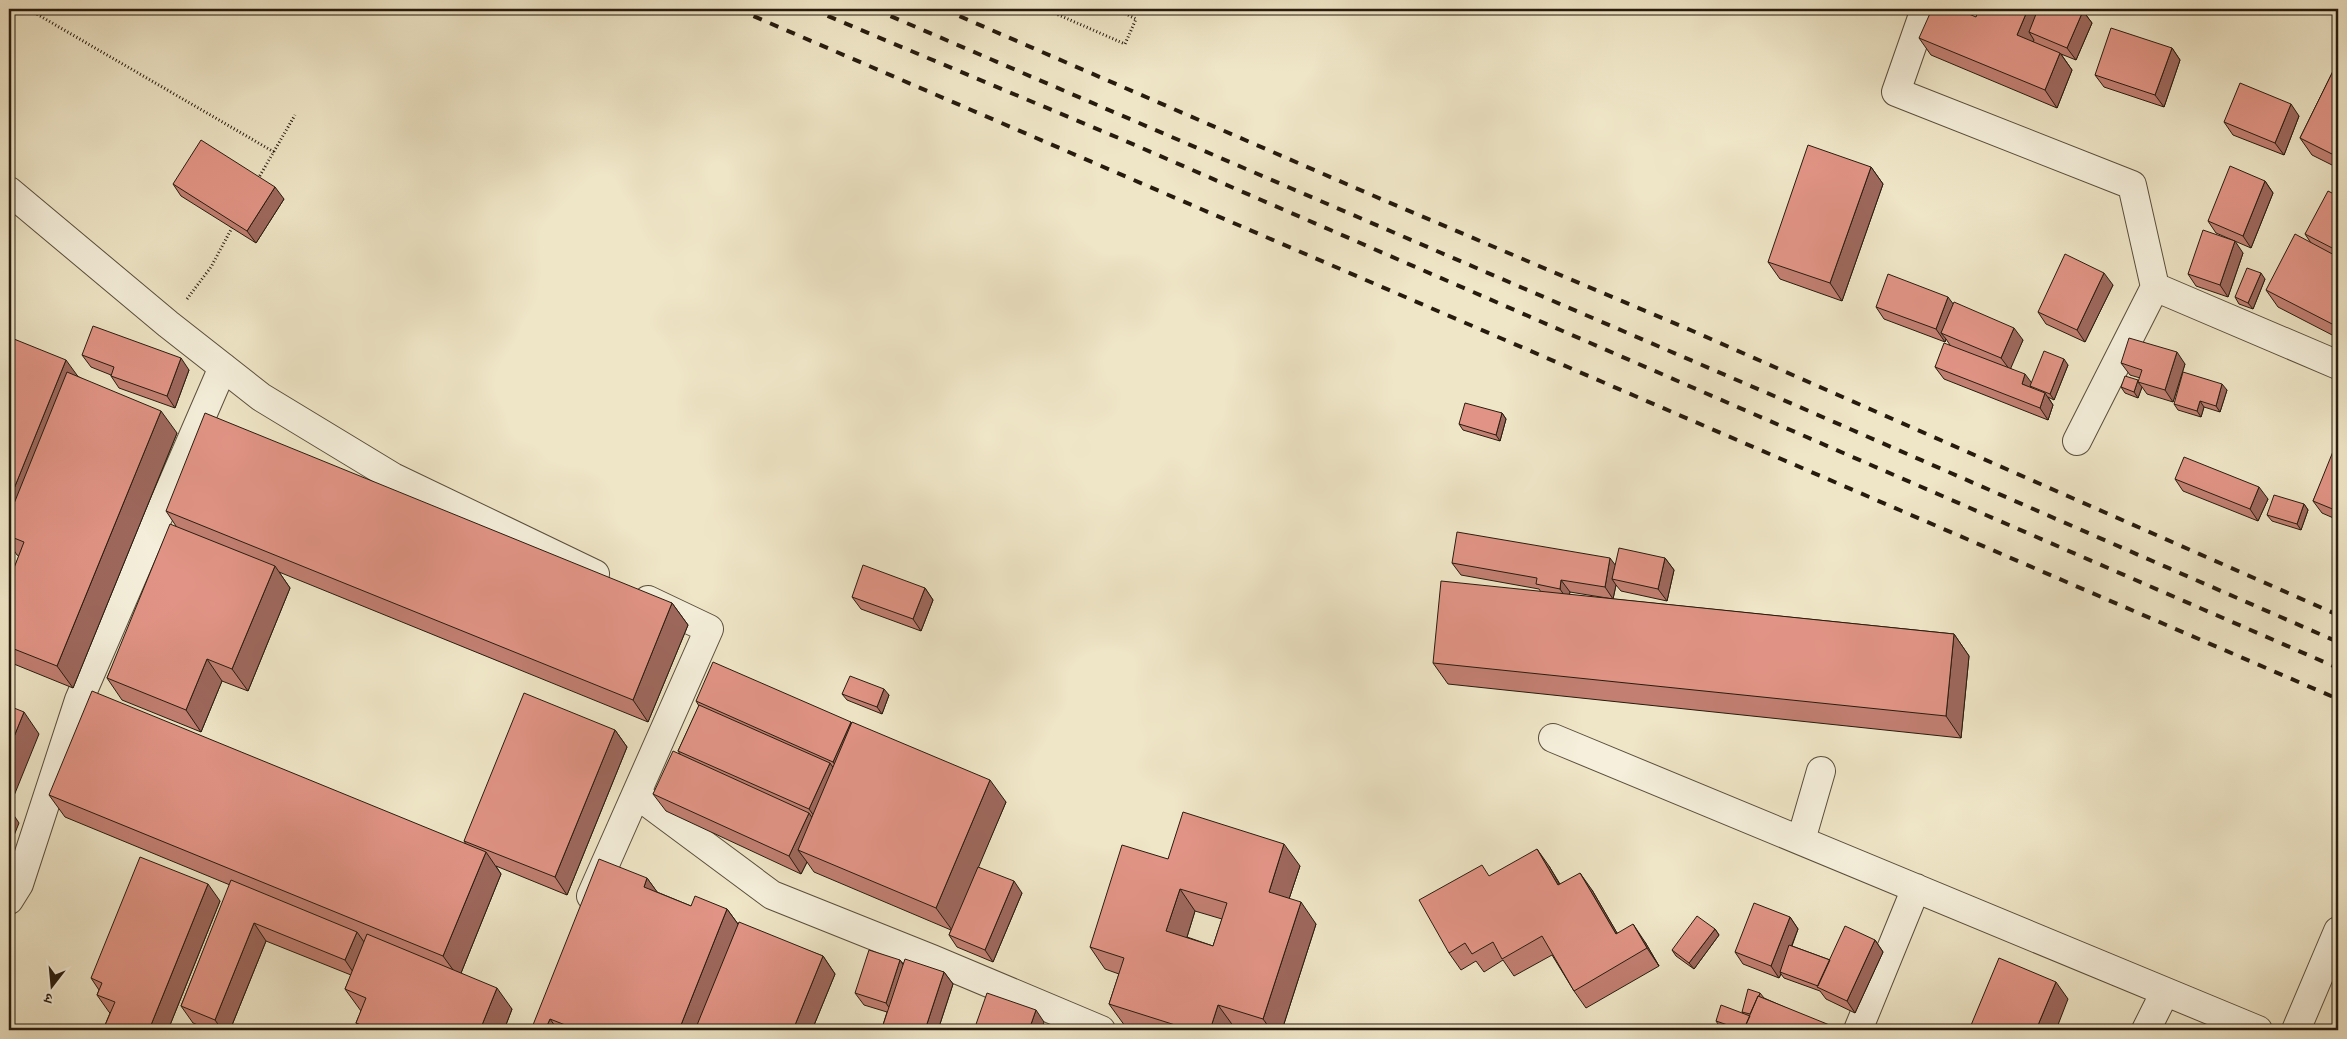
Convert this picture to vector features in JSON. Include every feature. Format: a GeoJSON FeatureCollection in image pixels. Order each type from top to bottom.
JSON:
{"type":"FeatureCollection","features":[{"type":"Feature","properties":{"kind":"street"},"geometry":{"type":"LineString","coordinates":[[1926,9],[1896,92],[2132,185],[2155,288],[2077,441]]}},
{"type":"Feature","properties":{"kind":"street"},"geometry":{"type":"LineString","coordinates":[[9,191],[168,324],[261,397],[393,477],[708,629],[580,921]]}},
{"type":"Feature","properties":{"kind":"street"},"geometry":{"type":"LineString","coordinates":[[2155,288],[2338,365]]}},
{"type":"Feature","properties":{"kind":"street"},"geometry":{"type":"LineString","coordinates":[[9,900],[19,884],[79,700],[223,367]]}},
{"type":"Feature","properties":{"kind":"street"},"geometry":{"type":"LineString","coordinates":[[1553,738],[2258,1030]]}},
{"type":"Feature","properties":{"kind":"street"},"geometry":{"type":"LineString","coordinates":[[1801,840],[1821,771]]}},
{"type":"Feature","properties":{"kind":"street"},"geometry":{"type":"LineString","coordinates":[[636,794],[772,895],[932,959],[1101,1030]]}},
{"type":"Feature","properties":{"kind":"street"},"geometry":{"type":"LineString","coordinates":[[1858,1030],[1916,888]]}},
{"type":"Feature","properties":{"kind":"street"},"geometry":{"type":"LineString","coordinates":[[2296,1030],[2338,930]]}},
{"type":"Feature","properties":{"kind":"street"},"geometry":{"type":"LineString","coordinates":[[2146,1030],[2165,992]]}},
{"type":"Feature","properties":{"kind":"path"},"geometry":{"type":"LineString","coordinates":[[28,9],[274,152]]}},
{"type":"Feature","properties":{"kind":"path"},"geometry":{"type":"LineString","coordinates":[[1046,9],[1125,44],[1136,20],[1116,9]]}},
{"type":"Feature","properties":{"kind":"path"},"geometry":{"type":"LineString","coordinates":[[256,183],[295,115]]}},
{"type":"Feature","properties":{"kind":"path"},"geometry":{"type":"LineString","coordinates":[[168,324],[211,267],[236,222]]}},
{"type":"Feature","properties":{"kind":"building"},"geometry":{"type":"Polygon","coordinates":[[[1932,9],[1957,9],[1976,17],[1979,9],[2028,9],[2017,35],[2060,53],[2045,90],[1919,38],[1932,9]]]}},
{"type":"Feature","properties":{"kind":"building"},"geometry":{"type":"Polygon","coordinates":[[[2038,9],[2077,9],[2083,11],[2067,48],[2029,32],[2038,9]]]}},
{"type":"Feature","properties":{"kind":"building"},"geometry":{"type":"Polygon","coordinates":[[[2111,28],[2172,48],[2155,95],[2095,75],[2111,28]]]}},
{"type":"Feature","properties":{"kind":"building"},"geometry":{"type":"Polygon","coordinates":[[[2338,61],[2338,157],[2300,138],[2338,61]]]}},
{"type":"Feature","properties":{"kind":"building"},"geometry":{"type":"Polygon","coordinates":[[[2240,83],[2291,104],[2275,143],[2224,122],[2240,83]]]}},
{"type":"Feature","properties":{"kind":"building"},"geometry":{"type":"Polygon","coordinates":[[[201,140],[275,187],[247,231],[173,184],[201,140]]]}},
{"type":"Feature","properties":{"kind":"building"},"geometry":{"type":"Polygon","coordinates":[[[1808,145],[1871,167],[1830,283],[1768,262],[1808,145]]]}},
{"type":"Feature","properties":{"kind":"building"},"geometry":{"type":"Polygon","coordinates":[[[2230,166],[2265,181],[2243,236],[2208,221],[2230,166]]]}},
{"type":"Feature","properties":{"kind":"building"},"geometry":{"type":"Polygon","coordinates":[[[2328,191],[2338,196],[2338,251],[2305,234],[2328,191]]]}},
{"type":"Feature","properties":{"kind":"building"},"geometry":{"type":"Polygon","coordinates":[[[2203,230],[2235,241],[2220,285],[2188,274],[2203,230]]]}},
{"type":"Feature","properties":{"kind":"building"},"geometry":{"type":"Polygon","coordinates":[[[2295,234],[2338,257],[2338,327],[2266,290],[2295,234]]]}},
{"type":"Feature","properties":{"kind":"building"},"geometry":{"type":"Polygon","coordinates":[[[2065,254],[2104,273],[2077,330],[2038,312],[2065,254]]]}},
{"type":"Feature","properties":{"kind":"building"},"geometry":{"type":"Polygon","coordinates":[[[2247,268],[2261,273],[2248,303],[2235,297],[2247,268]]]}},
{"type":"Feature","properties":{"kind":"building"},"geometry":{"type":"Polygon","coordinates":[[[1888,274],[1948,297],[1936,329],[1876,307],[1888,274]]]}},
{"type":"Feature","properties":{"kind":"building"},"geometry":{"type":"Polygon","coordinates":[[[1954,302],[2014,328],[2001,358],[1941,333],[1954,302]]]}},
{"type":"Feature","properties":{"kind":"building"},"geometry":{"type":"Polygon","coordinates":[[[93,326],[181,358],[167,396],[111,376],[114,367],[82,355],[93,326]]]}},
{"type":"Feature","properties":{"kind":"building"},"geometry":{"type":"Polygon","coordinates":[[[9,337],[66,360],[9,501],[9,337]]]}},
{"type":"Feature","properties":{"kind":"building"},"geometry":{"type":"Polygon","coordinates":[[[2129,338],[2177,352],[2165,390],[2138,382],[2142,370],[2121,363],[2129,338]]]}},
{"type":"Feature","properties":{"kind":"building"},"geometry":{"type":"Polygon","coordinates":[[[1944,343],[2025,374],[2022,384],[2045,393],[2040,408],[1935,367],[1944,343]]]}},
{"type":"Feature","properties":{"kind":"building"},"geometry":{"type":"Polygon","coordinates":[[[2044,351],[2064,359],[2050,394],[2030,386],[2044,351]]]}},
{"type":"Feature","properties":{"kind":"building"},"geometry":{"type":"Polygon","coordinates":[[[67,372],[161,411],[57,666],[9,647],[9,581],[24,542],[9,536],[9,516],[67,372]]]}},
{"type":"Feature","properties":{"kind":"building"},"geometry":{"type":"Polygon","coordinates":[[[2183,372],[2222,384],[2216,406],[2200,401],[2197,411],[2174,404],[2183,372]]]}},
{"type":"Feature","properties":{"kind":"building"},"geometry":{"type":"Polygon","coordinates":[[[2125,376],[2138,380],[2134,392],[2121,387],[2125,376]]]}},
{"type":"Feature","properties":{"kind":"building"},"geometry":{"type":"Polygon","coordinates":[[[1465,403],[1502,413],[1496,435],[1459,424],[1465,403]]]}},
{"type":"Feature","properties":{"kind":"building"},"geometry":{"type":"Polygon","coordinates":[[[205,413],[672,603],[633,700],[166,511],[205,413]]]}},
{"type":"Feature","properties":{"kind":"building"},"geometry":{"type":"Polygon","coordinates":[[[2336,444],[2338,445],[2338,502],[2335,510],[2313,501],[2336,444]]]}},
{"type":"Feature","properties":{"kind":"building"},"geometry":{"type":"Polygon","coordinates":[[[2184,457],[2259,487],[2250,509],[2175,479],[2184,457]]]}},
{"type":"Feature","properties":{"kind":"building"},"geometry":{"type":"Polygon","coordinates":[[[2274,495],[2304,504],[2297,524],[2267,515],[2274,495]]]}},
{"type":"Feature","properties":{"kind":"building"},"geometry":{"type":"Polygon","coordinates":[[[170,524],[275,566],[232,669],[207,659],[186,710],[107,678],[170,524]]]}},
{"type":"Feature","properties":{"kind":"building"},"geometry":{"type":"Polygon","coordinates":[[[1457,532],[1610,558],[1605,587],[1561,580],[1560,589],[1536,584],[1537,578],[1452,563],[1457,532]]]}},
{"type":"Feature","properties":{"kind":"building"},"geometry":{"type":"Polygon","coordinates":[[[1619,548],[1665,558],[1658,589],[1612,579],[1619,548]]]}},
{"type":"Feature","properties":{"kind":"building"},"geometry":{"type":"Polygon","coordinates":[[[863,565],[925,588],[913,619],[852,597],[863,565]]]}},
{"type":"Feature","properties":{"kind":"building"},"geometry":{"type":"Polygon","coordinates":[[[1441,581],[1954,634],[1946,716],[1433,663],[1441,581]]]}},
{"type":"Feature","properties":{"kind":"building"},"geometry":{"type":"Polygon","coordinates":[[[713,662],[851,722],[833,762],[696,701],[713,662]]]}},
{"type":"Feature","properties":{"kind":"building"},"geometry":{"type":"Polygon","coordinates":[[[850,676],[884,689],[877,707],[842,694],[850,676]]]}},
{"type":"Feature","properties":{"kind":"building"},"geometry":{"type":"Polygon","coordinates":[[[92,691],[486,852],[443,956],[49,795],[92,691]]]}},
{"type":"Feature","properties":{"kind":"building"},"geometry":{"type":"Polygon","coordinates":[[[524,693],[615,730],[555,877],[464,841],[524,693]]]}},
{"type":"Feature","properties":{"kind":"building"},"geometry":{"type":"Polygon","coordinates":[[[699,705],[830,763],[809,809],[678,751],[699,705]]]}},
{"type":"Feature","properties":{"kind":"building"},"geometry":{"type":"Polygon","coordinates":[[[9,706],[24,712],[9,749],[9,706]]]}},
{"type":"Feature","properties":{"kind":"building"},"geometry":{"type":"Polygon","coordinates":[[[852,722],[990,780],[936,908],[798,850],[852,722]]]}},
{"type":"Feature","properties":{"kind":"building"},"geometry":{"type":"Polygon","coordinates":[[[673,751],[809,813],[789,856],[653,794],[673,751]]]}},
{"type":"Feature","properties":{"kind":"building"},"geometry":{"type":"Polygon","coordinates":[[[1183,812],[1284,844],[1269,892],[1301,902],[1263,1019],[1218,1005],[1210,1030],[1191,1030],[1109,1004],[1124,958],[1090,947],[1122,845],[1168,859],[1183,812]],[[1180,889],[1166,931],[1213,946],[1227,903],[1180,889]]]}},
{"type":"Feature","properties":{"kind":"building"},"geometry":{"type":"Polygon","coordinates":[[[1537,849],[1558,885],[1580,873],[1616,934],[1633,924],[1647,948],[1574,991],[1542,936],[1502,959],[1493,942],[1472,954],[1465,943],[1449,953],[1419,900],[1482,865],[1489,876],[1537,849]]]}},
{"type":"Feature","properties":{"kind":"building"},"geometry":{"type":"Polygon","coordinates":[[[140,857],[208,884],[149,1030],[103,1030],[115,1002],[97,995],[102,983],[91,978],[140,857]]]}},
{"type":"Feature","properties":{"kind":"building"},"geometry":{"type":"Polygon","coordinates":[[[599,859],[647,878],[644,887],[691,906],[695,896],[727,909],[679,1030],[578,1030],[550,1019],[545,1030],[531,1030],[599,859]]]}},
{"type":"Feature","properties":{"kind":"building"},"geometry":{"type":"Polygon","coordinates":[[[978,867],[1014,881],[985,950],[949,935],[978,867]]]}},
{"type":"Feature","properties":{"kind":"building"},"geometry":{"type":"Polygon","coordinates":[[[231,880],[357,932],[345,960],[254,923],[215,1020],[181,1006],[231,880]]]}},
{"type":"Feature","properties":{"kind":"building"},"geometry":{"type":"Polygon","coordinates":[[[1754,903],[1790,917],[1771,966],[1735,952],[1754,903]]]}},
{"type":"Feature","properties":{"kind":"building"},"geometry":{"type":"Polygon","coordinates":[[[1697,916],[1715,929],[1689,963],[1672,950],[1697,916]]]}},
{"type":"Feature","properties":{"kind":"building"},"geometry":{"type":"Polygon","coordinates":[[[739,922],[823,956],[793,1030],[695,1030],[739,922]]]}},
{"type":"Feature","properties":{"kind":"building"},"geometry":{"type":"Polygon","coordinates":[[[1845,926],[1875,940],[1847,1001],[1817,987],[1845,926]]]}},
{"type":"Feature","properties":{"kind":"building"},"geometry":{"type":"Polygon","coordinates":[[[367,934],[497,988],[480,1030],[374,1030],[356,1023],[366,998],[345,989],[367,934]]]}},
{"type":"Feature","properties":{"kind":"building"},"geometry":{"type":"Polygon","coordinates":[[[1789,945],[1830,960],[1818,986],[1780,972],[1789,945]]]}},
{"type":"Feature","properties":{"kind":"building"},"geometry":{"type":"Polygon","coordinates":[[[869,950],[900,960],[886,1003],[855,993],[869,950]]]}},
{"type":"Feature","properties":{"kind":"building"},"geometry":{"type":"Polygon","coordinates":[[[1999,958],[2056,982],[2036,1030],[1969,1030],[1999,958]]]}},
{"type":"Feature","properties":{"kind":"building"},"geometry":{"type":"Polygon","coordinates":[[[905,959],[944,972],[925,1030],[899,1030],[883,1025],[905,959]]]}},
{"type":"Feature","properties":{"kind":"building"},"geometry":{"type":"Polygon","coordinates":[[[1748,989],[1760,993],[1750,1014],[1742,1012],[1748,989]]]}},
{"type":"Feature","properties":{"kind":"building"},"geometry":{"type":"Polygon","coordinates":[[[987,993],[1036,1010],[1029,1030],[974,1030],[987,993]]]}},
{"type":"Feature","properties":{"kind":"building"},"geometry":{"type":"Polygon","coordinates":[[[1758,996],[1832,1026],[1830,1030],[1746,1030],[1744,1029],[1758,996]]]}},
{"type":"Feature","properties":{"kind":"building"},"geometry":{"type":"Polygon","coordinates":[[[1721,1005],[1750,1016],[1745,1030],[1716,1021],[1721,1005]]]}},
{"type":"Feature","properties":{"kind":"railway"},"geometry":{"type":"LineString","coordinates":[[737,9],[2338,699]]}},
{"type":"Feature","properties":{"kind":"railway"},"geometry":{"type":"LineString","coordinates":[[811,9],[1121,139],[2338,668]]}},
{"type":"Feature","properties":{"kind":"railway"},"geometry":{"type":"LineString","coordinates":[[874,9],[1795,405],[2338,642]]}},
{"type":"Feature","properties":{"kind":"railway"},"geometry":{"type":"LineString","coordinates":[[943,9],[1388,202],[1695,332],[2338,615]]}}]}
